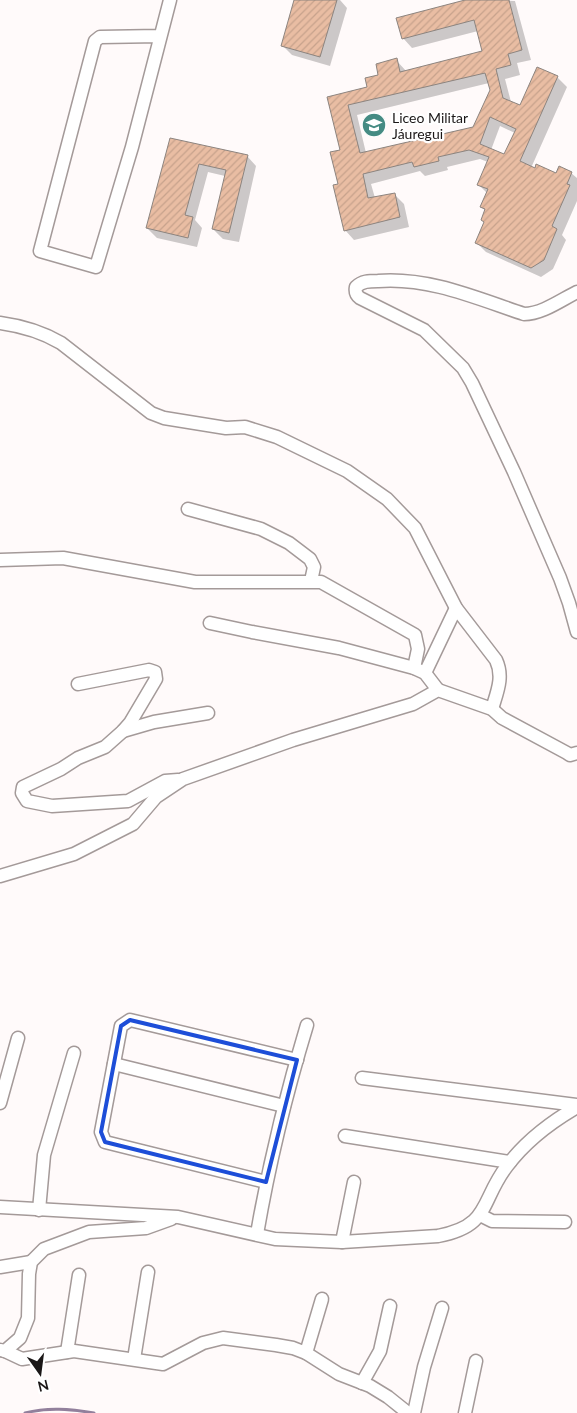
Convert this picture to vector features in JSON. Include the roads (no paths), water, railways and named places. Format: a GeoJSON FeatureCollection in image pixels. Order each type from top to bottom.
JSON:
{"type":"FeatureCollection","features":[{"type":"Feature","properties":{"kind":"street"},"geometry":{"type":"LineString","coordinates":[[159,36],[100,37],[95,41],[40,251],[96,267],[132,147],[159,36],[170,0]]}},
{"type":"Feature","properties":{"kind":"street"},"geometry":{"type":"LineString","coordinates":[[577,292],[539,311],[524,314],[452,289],[398,280],[364,282],[356,287],[356,294],[360,298],[424,330],[462,368],[472,383],[514,472],[560,578],[577,632]]}},
{"type":"Feature","properties":{"kind":"street"},"geometry":{"type":"LineString","coordinates":[[0,323],[34,330],[55,340],[151,413],[164,418],[226,428],[245,427],[277,437],[347,470],[387,499],[415,528],[456,608],[496,660],[499,666],[500,679],[492,709]]}},
{"type":"Feature","properties":{"kind":"street"},"geometry":{"type":"LineString","coordinates":[[188,510],[262,529],[289,543],[310,559],[314,567],[311,581]]}},
{"type":"Feature","properties":{"kind":"street"},"geometry":{"type":"LineString","coordinates":[[0,560],[63,558],[195,582],[322,582],[415,635],[419,670]]}},
{"type":"Feature","properties":{"kind":"street"},"geometry":{"type":"LineString","coordinates":[[419,670],[456,608]]}},
{"type":"Feature","properties":{"kind":"street"},"geometry":{"type":"LineString","coordinates":[[210,623],[339,648],[419,670],[438,690],[492,709],[502,718],[566,753],[570,755],[577,753]]}},
{"type":"Feature","properties":{"kind":"street"},"geometry":{"type":"LineString","coordinates":[[78,684],[149,670],[155,672],[156,679],[123,731],[105,748],[78,758],[61,769],[23,787],[22,793],[27,801],[52,806],[128,801],[165,781],[183,779],[293,740],[413,704],[438,690]]}},
{"type":"Feature","properties":{"kind":"street"},"geometry":{"type":"LineString","coordinates":[[123,731],[154,722],[208,713]]}},
{"type":"Feature","properties":{"kind":"street"},"geometry":{"type":"LineString","coordinates":[[0,876],[74,854],[133,824],[156,797],[183,779]]}},
{"type":"Feature","properties":{"kind":"street"},"geometry":{"type":"LineString","coordinates":[[266,1182],[105,1142],[101,1132],[121,1026],[130,1020],[297,1060]]}},
{"type":"Feature","properties":{"kind":"street"},"geometry":{"type":"LineString","coordinates":[[257,1234],[266,1182],[284,1106],[307,1025]]}},
{"type":"Feature","properties":{"kind":"street"},"geometry":{"type":"LineString","coordinates":[[0,1103],[18,1038]]}},
{"type":"Feature","properties":{"kind":"street"},"geometry":{"type":"LineString","coordinates":[[39,1210],[44,1155],[74,1052]]}},
{"type":"Feature","properties":{"kind":"street"},"geometry":{"type":"LineString","coordinates":[[114,1064],[284,1106]]}},
{"type":"Feature","properties":{"kind":"street"},"geometry":{"type":"LineString","coordinates":[[362,1078],[577,1106]]}},
{"type":"Feature","properties":{"kind":"street"},"geometry":{"type":"LineString","coordinates":[[0,1207],[178,1217],[276,1239],[342,1242],[395,1240],[445,1235],[464,1228],[480,1215],[497,1181],[510,1162],[530,1141],[577,1106]]}},
{"type":"Feature","properties":{"kind":"street"},"geometry":{"type":"LineString","coordinates":[[346,1136],[510,1162]]}},
{"type":"Feature","properties":{"kind":"street"},"geometry":{"type":"LineString","coordinates":[[342,1242],[354,1182]]}},
{"type":"Feature","properties":{"kind":"street"},"geometry":{"type":"LineString","coordinates":[[480,1215],[492,1221],[566,1222]]}},
{"type":"Feature","properties":{"kind":"street"},"geometry":{"type":"LineString","coordinates":[[0,1267],[31,1262],[44,1249],[89,1232],[146,1228],[178,1217]]}},
{"type":"Feature","properties":{"kind":"street"},"geometry":{"type":"LineString","coordinates":[[31,1262],[28,1318],[20,1338],[3,1350],[22,1359],[74,1351],[163,1364],[203,1343],[223,1338],[276,1345],[306,1353],[331,1370],[362,1382],[388,1397],[408,1413]]}},
{"type":"Feature","properties":{"kind":"street"},"geometry":{"type":"LineString","coordinates":[[134,1359],[148,1272]]}},
{"type":"Feature","properties":{"kind":"street"},"geometry":{"type":"LineString","coordinates":[[67,1352],[79,1276]]}},
{"type":"Feature","properties":{"kind":"street"},"geometry":{"type":"LineString","coordinates":[[306,1353],[322,1300]]}},
{"type":"Feature","properties":{"kind":"street"},"geometry":{"type":"LineString","coordinates":[[362,1382],[380,1351],[390,1306]]}},
{"type":"Feature","properties":{"kind":"street"},"geometry":{"type":"LineString","coordinates":[[414,1413],[424,1367],[442,1308]]}},
{"type":"Feature","properties":{"kind":"street"},"geometry":{"type":"LineString","coordinates":[[465,1413],[476,1361]]}},
{"type":"Feature","properties":{"kind":"waterway"},"geometry":{"type":"LineString","coordinates":[[25,1413],[59,1409],[94,1413]]}},
{"type":"Feature","properties":{"kind":"place","name":"Liceo Militar Jáuregui"},"geometry":{"type":"Point","coordinates":[374,125]}}]}
